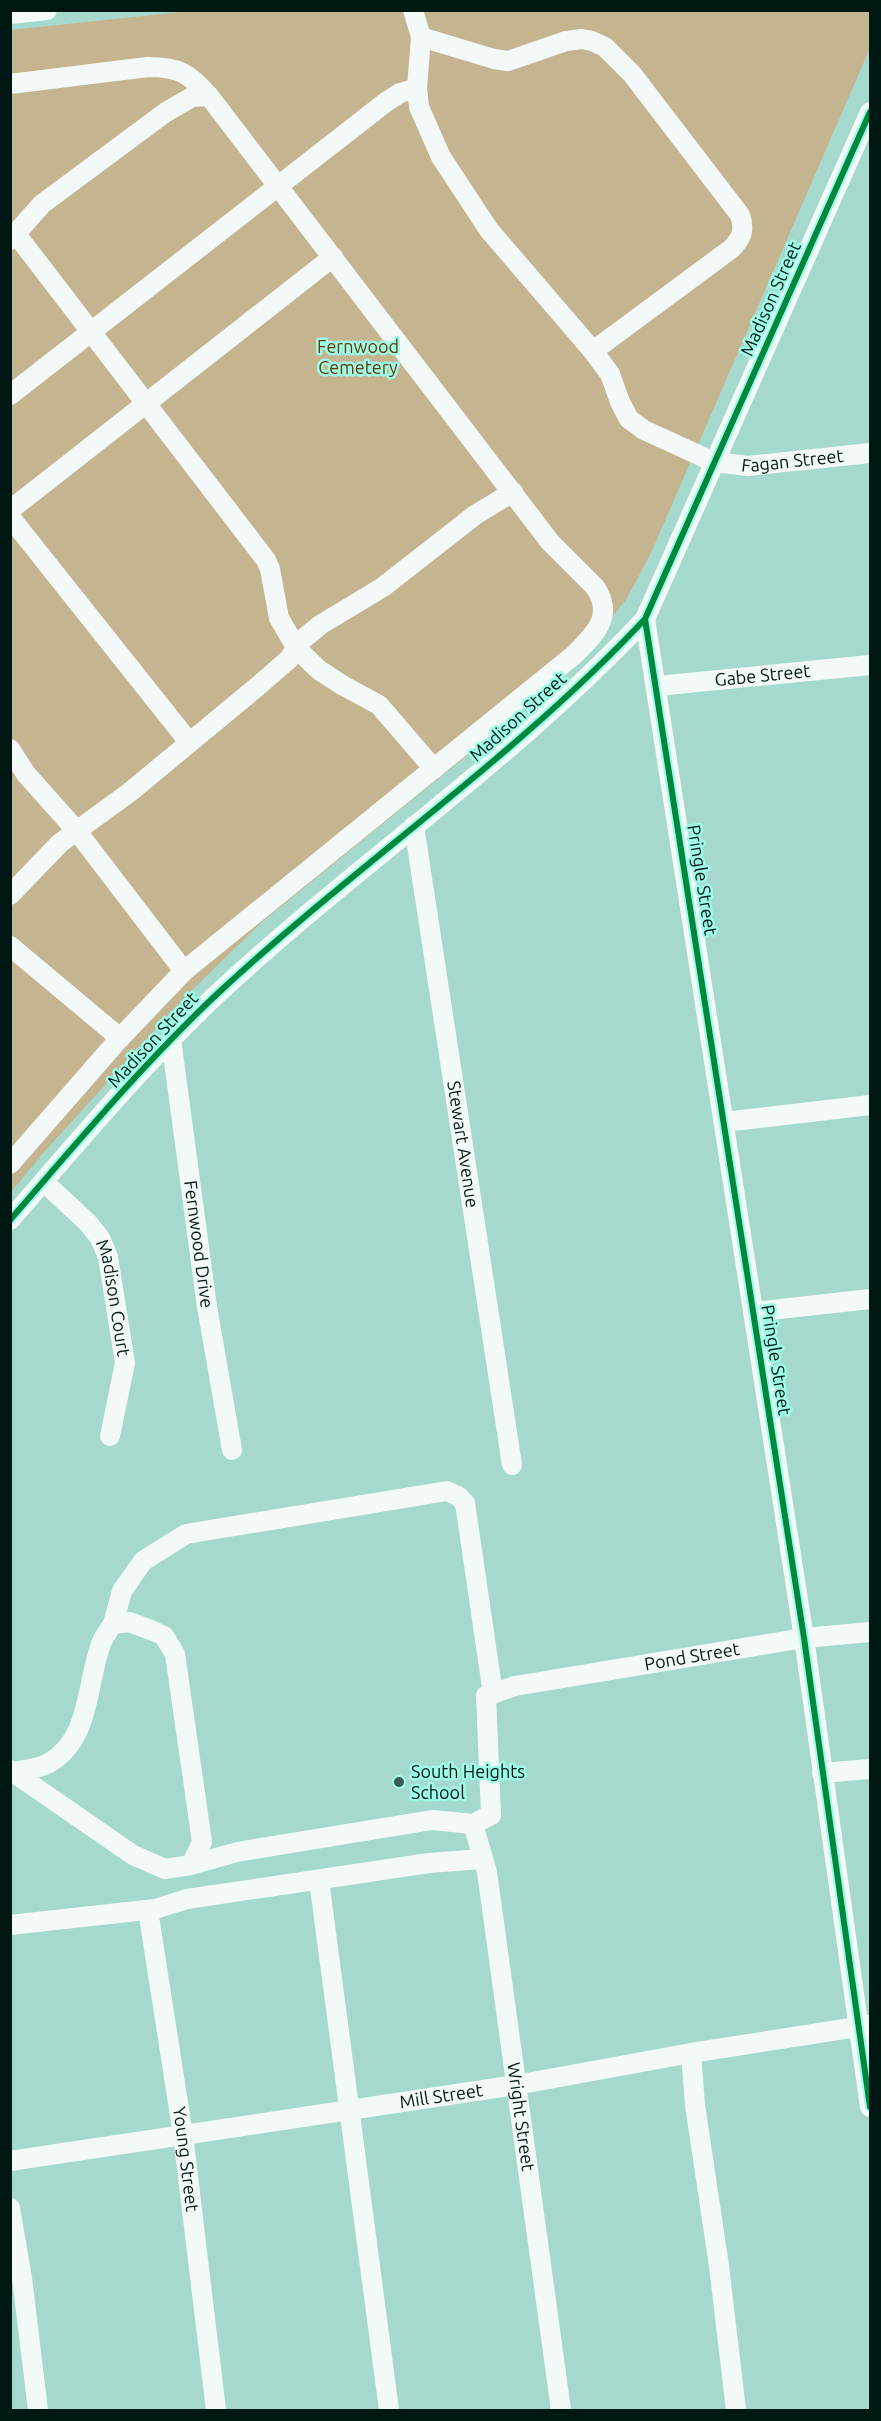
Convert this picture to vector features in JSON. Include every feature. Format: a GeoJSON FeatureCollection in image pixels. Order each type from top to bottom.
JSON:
{"type":"FeatureCollection","features":[{"type":"Feature","properties":{"kind":"street"},"geometry":{"type":"LineString","coordinates":[[413,10],[422,38],[494,59],[508,61],[566,41],[582,39],[605,47],[615,54],[632,74],[740,215],[743,225],[742,234],[731,249],[593,351]]}},
{"type":"Feature","properties":{"kind":"street"},"geometry":{"type":"LineString","coordinates":[[10,14],[38,11]]}},
{"type":"Feature","properties":{"kind":"street","name":"Fagan Street"},"geometry":{"type":"LineString","coordinates":[[422,38],[417,88],[419,107],[441,157],[489,230],[610,374],[629,419],[644,430],[714,462],[748,466],[870,453]]}},
{"type":"Feature","properties":{"kind":"street"},"geometry":{"type":"LineString","coordinates":[[10,84],[148,67],[166,67],[189,75],[209,96],[550,542],[595,587],[601,596],[604,612],[591,637],[574,655],[183,971],[120,1038],[10,1164]]}},
{"type":"Feature","properties":{"kind":"street"},"geometry":{"type":"LineString","coordinates":[[10,395],[386,102],[400,93],[417,88]]}},
{"type":"Feature","properties":{"kind":"street"},"geometry":{"type":"LineString","coordinates":[[209,96],[192,97],[166,112],[42,204],[13,237],[266,560],[270,569],[279,618],[297,649],[319,670],[379,705],[434,769]]}},
{"type":"Feature","properties":{"kind":"street","name":"Madison Street"},"geometry":{"type":"LineString","coordinates":[[10,1220],[171,1039],[268,949],[502,754],[645,619],[870,112]]}},
{"type":"Feature","properties":{"kind":"street"},"geometry":{"type":"LineString","coordinates":[[10,510],[333,257]]}},
{"type":"Feature","properties":{"kind":"street"},"geometry":{"type":"LineString","coordinates":[[10,895],[44,858],[76,830],[130,792],[289,659],[302,640],[320,625],[383,587],[475,515],[513,492]]}},
{"type":"Feature","properties":{"kind":"street"},"geometry":{"type":"LineString","coordinates":[[10,517],[189,742]]}},
{"type":"Feature","properties":{"kind":"street","name":"Pringle Street"},"geometry":{"type":"LineString","coordinates":[[645,619],[804,1638],[822,1773],[865,2026],[870,2107]]}},
{"type":"Feature","properties":{"kind":"street","name":"Gabe Street"},"geometry":{"type":"LineString","coordinates":[[657,686],[870,665]]}},
{"type":"Feature","properties":{"kind":"street"},"geometry":{"type":"LineString","coordinates":[[10,749],[26,774],[76,830],[183,971]]}},
{"type":"Feature","properties":{"kind":"street","name":"Stewart Avenue"},"geometry":{"type":"LineString","coordinates":[[414,826],[512,1465]]}},
{"type":"Feature","properties":{"kind":"street"},"geometry":{"type":"LineString","coordinates":[[10,946],[120,1038]]}},
{"type":"Feature","properties":{"kind":"street","name":"Fernwood Drive"},"geometry":{"type":"LineString","coordinates":[[171,1039],[207,1307],[232,1450]]}},
{"type":"Feature","properties":{"kind":"street"},"geometry":{"type":"LineString","coordinates":[[724,1122],[870,1105]]}},
{"type":"Feature","properties":{"kind":"street","name":"Madison Court"},"geometry":{"type":"LineString","coordinates":[[44,1182],[88,1223],[100,1238],[108,1257],[125,1363],[110,1436]]}},
{"type":"Feature","properties":{"kind":"street"},"geometry":{"type":"LineString","coordinates":[[753,1312],[870,1299]]}},
{"type":"Feature","properties":{"kind":"street"},"geometry":{"type":"LineString","coordinates":[[447,1491],[458,1496],[465,1503],[493,1694],[486,1696],[492,1815],[473,1824],[432,1820],[237,1852],[191,1865],[165,1869],[133,1855],[12,1771],[43,1765],[68,1749],[82,1722],[101,1642],[112,1624],[122,1590],[143,1561],[186,1534],[447,1491]]}},
{"type":"Feature","properties":{"kind":"street"},"geometry":{"type":"LineString","coordinates":[[112,1624],[129,1622],[164,1636],[175,1654],[202,1842],[191,1865]]}},
{"type":"Feature","properties":{"kind":"street","name":"Pond Street"},"geometry":{"type":"LineString","coordinates":[[493,1694],[515,1686],[804,1638],[870,1632]]}},
{"type":"Feature","properties":{"kind":"street"},"geometry":{"type":"LineString","coordinates":[[822,1773],[870,1769]]}},
{"type":"Feature","properties":{"kind":"street","name":"Wright Street"},"geometry":{"type":"LineString","coordinates":[[473,1824],[487,1872],[561,2410]]}},
{"type":"Feature","properties":{"kind":"street"},"geometry":{"type":"LineString","coordinates":[[10,1925],[148,1910],[187,1899],[429,1863],[483,1859]]}},
{"type":"Feature","properties":{"kind":"street"},"geometry":{"type":"LineString","coordinates":[[319,1880],[388,2410]]}},
{"type":"Feature","properties":{"kind":"street","name":"Young Street"},"geometry":{"type":"LineString","coordinates":[[148,1910],[183,2135],[216,2410]]}},
{"type":"Feature","properties":{"kind":"street","name":"Mill Street"},"geometry":{"type":"LineString","coordinates":[[10,2161],[516,2085],[691,2053],[865,2026]]}},
{"type":"Feature","properties":{"kind":"street"},"geometry":{"type":"LineString","coordinates":[[691,2053],[695,2105],[736,2410]]}},
{"type":"Feature","properties":{"kind":"street"},"geometry":{"type":"LineString","coordinates":[[10,2208],[22,2278],[38,2410]]}},
{"type":"Feature","properties":{"kind":"green space","name":"Fernwood Cemetery"},"geometry":{"type":"Polygon","coordinates":[[[199,10],[870,11],[870,48],[651,553],[626,600],[556,683],[262,922],[189,993],[44,1152],[11,1192],[11,30],[199,10]]]}},
{"type":"Feature","properties":{"kind":"cycle path"},"geometry":{"type":"LineString","coordinates":[[10,1220],[135,1077],[215,996],[322,902],[542,719],[645,619],[870,112]]}},
{"type":"Feature","properties":{"kind":"cycle path"},"geometry":{"type":"LineString","coordinates":[[645,619],[804,1638],[870,2107]]}},
{"type":"Feature","properties":{"kind":"place","name":"South Heights School"},"geometry":{"type":"Point","coordinates":[399,1782]}}]}
